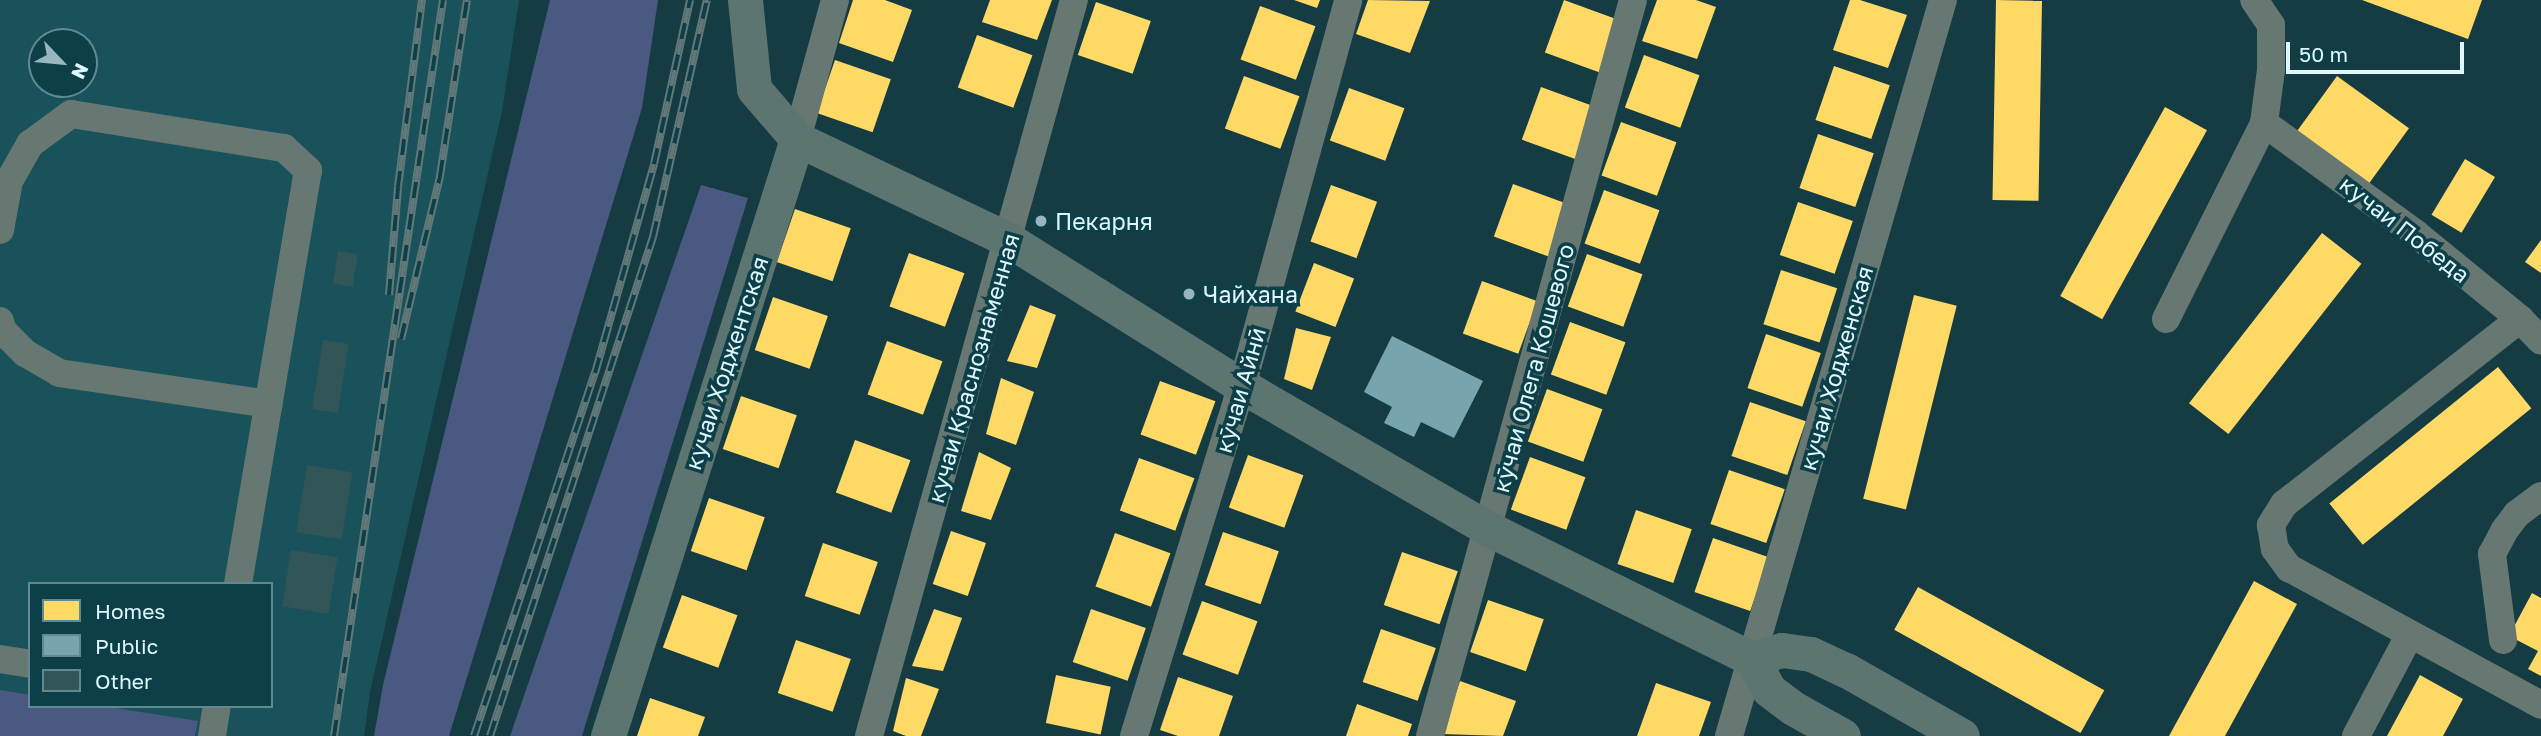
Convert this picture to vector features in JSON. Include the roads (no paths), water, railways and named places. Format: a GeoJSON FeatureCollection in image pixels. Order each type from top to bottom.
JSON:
{"type":"FeatureCollection","features":[{"type":"Feature","properties":{"kind":"main road"},"geometry":{"type":"LineString","coordinates":[[745,0],[754,89],[797,139],[1009,240],[1242,386],[1489,528],[1752,659],[1769,690],[1793,708],[1843,736]]}},
{"type":"Feature","properties":{"kind":"main road","name":"кучаи Ходжентская"},"geometry":{"type":"LineString","coordinates":[[608,736],[797,139]]}},
{"type":"Feature","properties":{"kind":"main road"},"geometry":{"type":"LineString","coordinates":[[1752,659],[1782,650],[1811,654],[1846,670],[1962,736]]}},
{"type":"Feature","properties":{"kind":"street"},"geometry":{"type":"LineString","coordinates":[[797,139],[835,0]]}},
{"type":"Feature","properties":{"kind":"street","name":"кучаи Краснознаменная"},"geometry":{"type":"LineString","coordinates":[[869,736],[1074,0]]}},
{"type":"Feature","properties":{"kind":"street","name":"кӯчаи Айнӣ"},"geometry":{"type":"LineString","coordinates":[[1134,736],[1242,386],[1348,0]]}},
{"type":"Feature","properties":{"kind":"street","name":"кӯчаи Олега Кошевого"},"geometry":{"type":"LineString","coordinates":[[1430,736],[1633,0]]}},
{"type":"Feature","properties":{"kind":"street","name":"кучаи Ходженская"},"geometry":{"type":"LineString","coordinates":[[1729,736],[1943,0]]}},
{"type":"Feature","properties":{"kind":"street"},"geometry":{"type":"LineString","coordinates":[[2166,319],[2264,123],[2271,70],[2271,25],[2255,0]]}},
{"type":"Feature","properties":{"kind":"street"},"geometry":{"type":"LineString","coordinates":[[0,230],[9,181],[30,144],[71,114],[285,148],[308,170],[238,582]]}},
{"type":"Feature","properties":{"kind":"street","name":"кучаи Победа"},"geometry":{"type":"LineString","coordinates":[[2264,123],[2415,233],[2520,319],[2541,341]]}},
{"type":"Feature","properties":{"kind":"street"},"geometry":{"type":"LineString","coordinates":[[2520,319],[2284,504],[2271,525],[2275,549],[2289,568],[2541,705]]}},
{"type":"Feature","properties":{"kind":"street"},"geometry":{"type":"LineString","coordinates":[[0,321],[2,330],[25,353],[59,373],[269,404]]}},
{"type":"Feature","properties":{"kind":"street"},"geometry":{"type":"LineString","coordinates":[[2503,640],[2492,554],[2517,514],[2541,496]]}},
{"type":"Feature","properties":{"kind":"street"},"geometry":{"type":"LineString","coordinates":[[2357,736],[2410,634]]}},
{"type":"Feature","properties":{"kind":"street"},"geometry":{"type":"LineString","coordinates":[[0,659],[28,664]]}},
{"type":"Feature","properties":{"kind":"street"},"geometry":{"type":"LineString","coordinates":[[212,736],[217,708]]}},
{"type":"Feature","properties":{"kind":"railway"},"geometry":{"type":"LineString","coordinates":[[389,295],[398,187],[422,0]]}},
{"type":"Feature","properties":{"kind":"railway"},"geometry":{"type":"LineString","coordinates":[[334,736],[443,0]]}},
{"type":"Feature","properties":{"kind":"railway"},"geometry":{"type":"LineString","coordinates":[[401,339],[440,176],[467,0]]}},
{"type":"Feature","properties":{"kind":"railway"},"geometry":{"type":"LineString","coordinates":[[474,736],[595,373],[654,164],[690,0]]}},
{"type":"Feature","properties":{"kind":"railway"},"geometry":{"type":"LineString","coordinates":[[490,736],[653,237],[707,0]]}},
{"type":"Feature","properties":{"kind":"place","name":"Пекарня"},"geometry":{"type":"Point","coordinates":[1041,221]}},
{"type":"Feature","properties":{"kind":"place","name":"Чайхана"},"geometry":{"type":"Point","coordinates":[1189,294]}}]}
